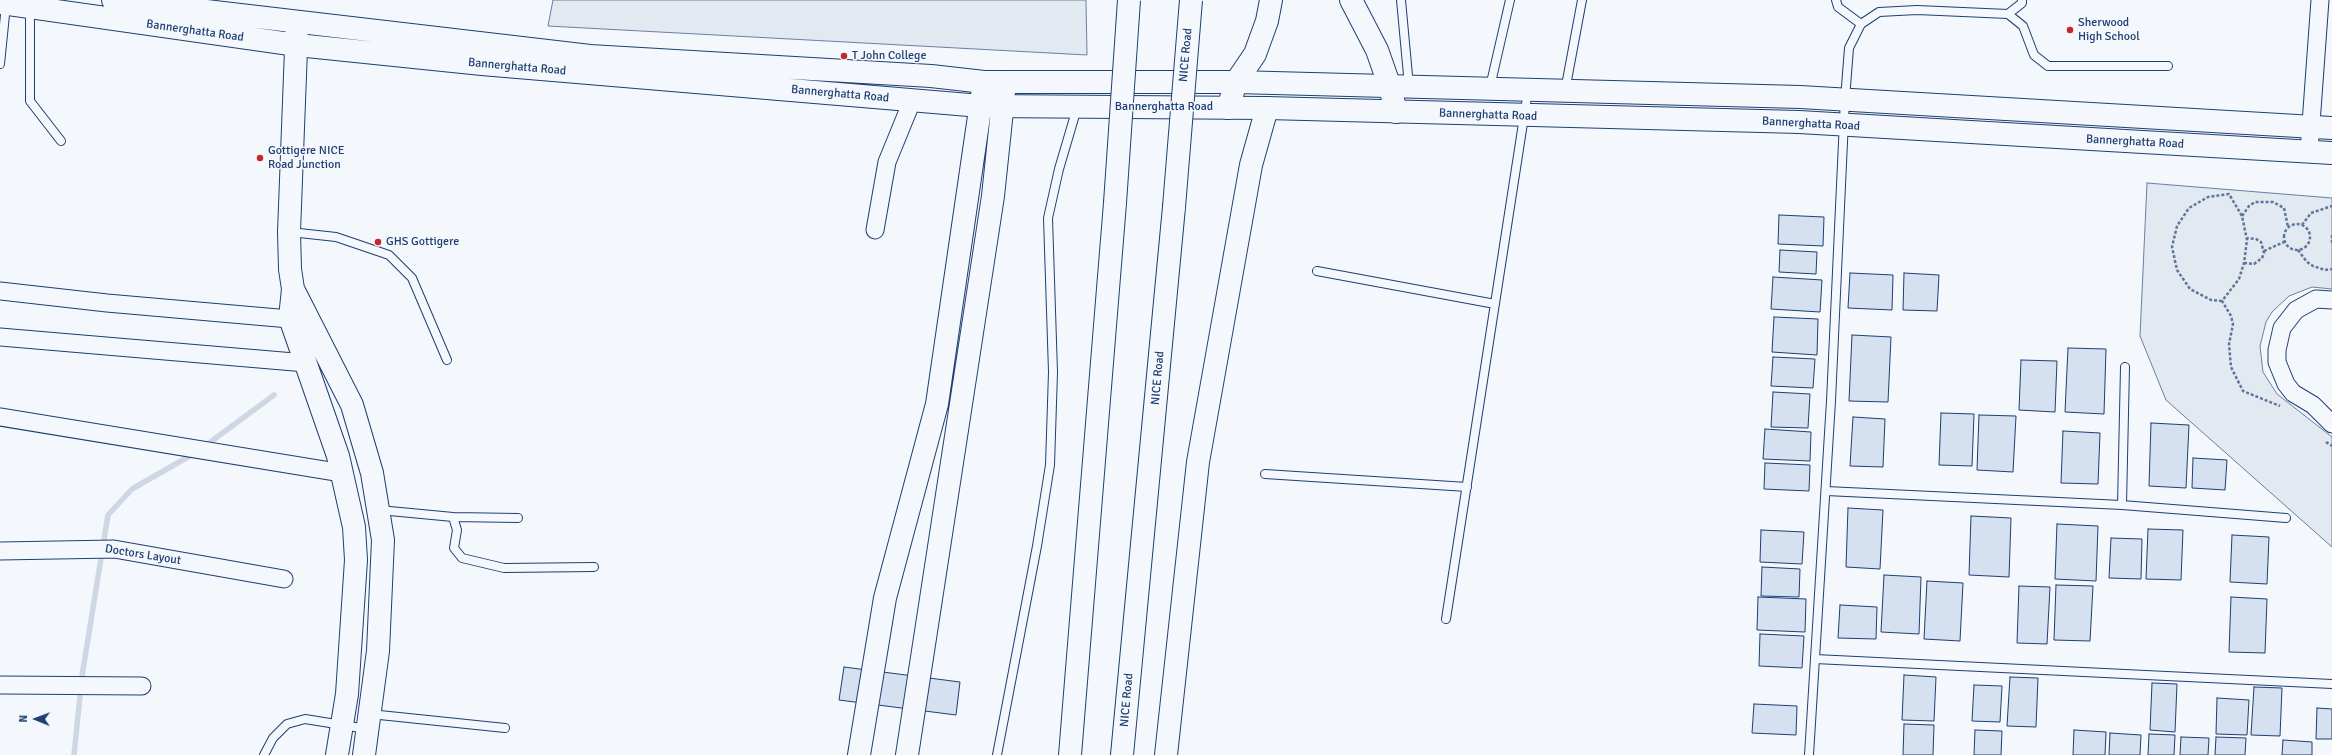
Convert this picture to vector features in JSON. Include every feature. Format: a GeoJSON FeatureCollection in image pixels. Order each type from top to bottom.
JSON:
{"type":"FeatureCollection","features":[{"type":"Feature","properties":{"kind":"main road","name":"Bannerghatta Road"},"geometry":{"type":"LineString","coordinates":[[113,0],[297,23],[590,56],[931,76],[995,82],[1236,82],[1845,99],[2321,127]]}},
{"type":"Feature","properties":{"kind":"main road"},"geometry":{"type":"LineString","coordinates":[[1070,755],[1115,202],[1129,0]]}},
{"type":"Feature","properties":{"kind":"main road","name":"NICE Road"},"geometry":{"type":"LineString","coordinates":[[1122,755],[1174,207],[1191,0]]}},
{"type":"Feature","properties":{"kind":"main road"},"geometry":{"type":"LineString","coordinates":[[1228,108],[1236,82],[1255,54],[1267,20],[1271,0]]}},
{"type":"Feature","properties":{"kind":"main road"},"geometry":{"type":"LineString","coordinates":[[1351,0],[1377,50],[1400,87],[1396,112]]}},
{"type":"Feature","properties":{"kind":"main road","name":"Bannerghatta Road"},"geometry":{"type":"LineString","coordinates":[[3,3],[297,45],[482,64],[980,106],[1267,108],[1844,125],[2332,153]]}},
{"type":"Feature","properties":{"kind":"main road"},"geometry":{"type":"LineString","coordinates":[[297,23],[289,232],[290,269],[293,289],[290,318],[342,472],[354,527],[356,560],[347,694],[337,755]]}},
{"type":"Feature","properties":{"kind":"main road"},"geometry":{"type":"LineString","coordinates":[[859,755],[885,598],[937,404],[980,106],[995,82]]}},
{"type":"Feature","properties":{"kind":"main road"},"geometry":{"type":"LineString","coordinates":[[907,755],[993,196],[1002,107],[995,82]]}},
{"type":"Feature","properties":{"kind":"main road"},"geometry":{"type":"LineString","coordinates":[[1166,755],[1198,462],[1251,165],[1267,108]]}},
{"type":"Feature","properties":{"kind":"main road"},"geometry":{"type":"LineString","coordinates":[[293,289],[352,405],[372,473],[383,540],[378,651],[364,755]]}},
{"type":"Feature","properties":{"kind":"street"},"geometry":{"type":"LineString","coordinates":[[2309,152],[2321,127],[2320,0]]}},
{"type":"Feature","properties":{"kind":"street"},"geometry":{"type":"LineString","coordinates":[[875,230],[888,162],[912,101]]}},
{"type":"Feature","properties":{"kind":"street"},"geometry":{"type":"LineString","coordinates":[[0,291],[107,303],[290,318],[311,322]]}},
{"type":"Feature","properties":{"kind":"street"},"geometry":{"type":"LineString","coordinates":[[2326,430],[2313,405],[2293,393],[2286,384],[2281,373],[2277,350],[2282,328],[2296,310],[2316,299],[2332,300]]}},
{"type":"Feature","properties":{"kind":"street"},"geometry":{"type":"LineString","coordinates":[[0,337],[306,362]]}},
{"type":"Feature","properties":{"kind":"street"},"geometry":{"type":"LineString","coordinates":[[0,417],[342,472]]}},
{"type":"Feature","properties":{"kind":"street","name":"Doctors Layout"},"geometry":{"type":"LineString","coordinates":[[0,551],[102,549],[284,579]]}},
{"type":"Feature","properties":{"kind":"street"},"geometry":{"type":"LineString","coordinates":[[0,685],[142,686]]}},
{"type":"Feature","properties":{"kind":"lane"},"geometry":{"type":"LineString","coordinates":[[1400,87],[1402,4],[1407,0]]}},
{"type":"Feature","properties":{"kind":"lane"},"geometry":{"type":"LineString","coordinates":[[1490,90],[1510,0]]}},
{"type":"Feature","properties":{"kind":"lane"},"geometry":{"type":"LineString","coordinates":[[1565,92],[1582,0]]}},
{"type":"Feature","properties":{"kind":"lane"},"geometry":{"type":"LineString","coordinates":[[1836,0],[1838,7],[1861,24]]}},
{"type":"Feature","properties":{"kind":"lane"},"geometry":{"type":"LineString","coordinates":[[2008,14],[2022,3],[2022,0]]}},
{"type":"Feature","properties":{"kind":"lane"},"geometry":{"type":"LineString","coordinates":[[0,64],[3,3]]}},
{"type":"Feature","properties":{"kind":"lane"},"geometry":{"type":"LineString","coordinates":[[30,8],[30,101],[61,141]]}},
{"type":"Feature","properties":{"kind":"lane"},"geometry":{"type":"LineString","coordinates":[[1809,755],[1826,491],[1845,99],[1849,48],[1861,24],[1879,12],[1917,10],[2008,14],[2023,26],[2034,55],[2048,66],[2168,66]]}},
{"type":"Feature","properties":{"kind":"lane"},"geometry":{"type":"LineString","coordinates":[[1446,619],[1528,90]]}},
{"type":"Feature","properties":{"kind":"lane"},"geometry":{"type":"LineString","coordinates":[[998,755],[1037,546],[1050,465],[1053,372],[1048,218],[1059,169],[1077,107]]}},
{"type":"Feature","properties":{"kind":"lane"},"geometry":{"type":"LineString","coordinates":[[289,232],[336,237],[389,255],[412,278],[447,360]]}},
{"type":"Feature","properties":{"kind":"lane"},"geometry":{"type":"LineString","coordinates":[[1317,270],[1495,304]]}},
{"type":"Feature","properties":{"kind":"lane"},"geometry":{"type":"LineString","coordinates":[[2122,505],[2125,367]]}},
{"type":"Feature","properties":{"kind":"lane"},"geometry":{"type":"LineString","coordinates":[[1265,474],[1467,487]]}},
{"type":"Feature","properties":{"kind":"lane"},"geometry":{"type":"LineString","coordinates":[[1826,491],[2122,505],[2286,518]]}},
{"type":"Feature","properties":{"kind":"lane"},"geometry":{"type":"LineString","coordinates":[[378,510],[453,517],[518,518]]}},
{"type":"Feature","properties":{"kind":"lane"},"geometry":{"type":"LineString","coordinates":[[453,517],[457,530],[454,548],[462,558],[504,568],[594,567]]}},
{"type":"Feature","properties":{"kind":"lane"},"geometry":{"type":"LineString","coordinates":[[1815,659],[2332,684]]}},
{"type":"Feature","properties":{"kind":"lane"},"geometry":{"type":"LineString","coordinates":[[264,755],[273,738],[287,724],[305,719],[342,726],[368,721],[505,728]]}},
{"type":"Feature","properties":{"kind":"path"},"geometry":{"type":"LineString","coordinates":[[2222,301],[2239,279],[2244,263],[2246,238],[2242,216],[2229,194],[2208,197],[2189,208],[2177,226],[2173,236],[2173,259],[2183,280],[2200,295],[2222,301],[2231,316],[2233,324],[2229,356],[2231,367],[2243,391],[2284,408]]}},
{"type":"Feature","properties":{"kind":"path"},"geometry":{"type":"LineString","coordinates":[[2242,216],[2249,206],[2255,202],[2273,202],[2284,208],[2288,227]]}},
{"type":"Feature","properties":{"kind":"path"},"geometry":{"type":"LineString","coordinates":[[2302,225],[2311,213],[2332,206]]}},
{"type":"Feature","properties":{"kind":"path"},"geometry":{"type":"LineString","coordinates":[[2298,250],[2308,243],[2310,237],[2308,230],[2302,225],[2293,224],[2288,227],[2283,236],[2284,242],[2288,247],[2298,250],[2307,262],[2313,266],[2325,270],[2332,269]]}},
{"type":"Feature","properties":{"kind":"path"},"geometry":{"type":"LineString","coordinates":[[2332,235],[2332,244]]}},
{"type":"Feature","properties":{"kind":"path"},"geometry":{"type":"LineString","coordinates":[[2246,238],[2256,239],[2261,242],[2264,251]]}},
{"type":"Feature","properties":{"kind":"path"},"geometry":{"type":"LineString","coordinates":[[2244,263],[2258,261],[2264,251],[2284,242]]}},
{"type":"Feature","properties":{"kind":"path"},"geometry":{"type":"LineString","coordinates":[[2326,430],[2332,446]]}},
{"type":"Feature","properties":{"kind":"shaded area"},"geometry":{"type":"Polygon","coordinates":[[[553,0],[1086,0],[1087,55],[548,26],[553,0]]]}},
{"type":"Feature","properties":{"kind":"shaded area"},"geometry":{"type":"Polygon","coordinates":[[[2147,183],[2332,198],[2332,289],[2312,287],[2289,296],[2272,312],[2266,322],[2260,346],[2263,372],[2277,394],[2332,437],[2332,547],[2166,400],[2140,336],[2147,183]]]}},
{"type":"Feature","properties":{"kind":"building"},"geometry":{"type":"Polygon","coordinates":[[[1779,215],[1824,217],[1823,246],[1778,244],[1779,215]]]}},
{"type":"Feature","properties":{"kind":"building"},"geometry":{"type":"Polygon","coordinates":[[[1780,250],[1817,252],[1816,274],[1779,272],[1780,250]]]}},
{"type":"Feature","properties":{"kind":"building"},"geometry":{"type":"Polygon","coordinates":[[[1850,273],[1893,275],[1892,310],[1848,308],[1850,273]]]}},
{"type":"Feature","properties":{"kind":"building"},"geometry":{"type":"Polygon","coordinates":[[[1904,273],[1939,275],[1937,311],[1903,310],[1904,273]]]}},
{"type":"Feature","properties":{"kind":"building"},"geometry":{"type":"Polygon","coordinates":[[[1773,277],[1822,280],[1820,312],[1771,309],[1773,277]]]}},
{"type":"Feature","properties":{"kind":"building"},"geometry":{"type":"Polygon","coordinates":[[[1774,317],[1818,319],[1817,355],[1772,352],[1774,317]]]}},
{"type":"Feature","properties":{"kind":"building"},"geometry":{"type":"Polygon","coordinates":[[[1852,335],[1891,337],[1888,402],[1849,401],[1852,335]]]}},
{"type":"Feature","properties":{"kind":"building"},"geometry":{"type":"Polygon","coordinates":[[[2068,348],[2106,349],[2104,414],[2065,412],[2068,348]]]}},
{"type":"Feature","properties":{"kind":"building"},"geometry":{"type":"Polygon","coordinates":[[[1773,357],[1815,359],[1813,388],[1771,386],[1773,357]]]}},
{"type":"Feature","properties":{"kind":"building"},"geometry":{"type":"Polygon","coordinates":[[[2021,360],[2057,361],[2055,412],[2019,410],[2021,360]]]}},
{"type":"Feature","properties":{"kind":"building"},"geometry":{"type":"Polygon","coordinates":[[[1773,392],[1810,394],[1808,428],[1771,427],[1773,392]]]}},
{"type":"Feature","properties":{"kind":"building"},"geometry":{"type":"Polygon","coordinates":[[[1941,413],[1974,414],[1972,466],[1939,465],[1941,413]]]}},
{"type":"Feature","properties":{"kind":"building"},"geometry":{"type":"Polygon","coordinates":[[[1979,415],[2016,416],[2013,472],[1977,470],[1979,415]]]}},
{"type":"Feature","properties":{"kind":"building"},"geometry":{"type":"Polygon","coordinates":[[[1853,417],[1885,419],[1883,467],[1850,466],[1853,417]]]}},
{"type":"Feature","properties":{"kind":"building"},"geometry":{"type":"Polygon","coordinates":[[[2151,423],[2189,425],[2186,488],[2149,486],[2151,423]]]}},
{"type":"Feature","properties":{"kind":"building"},"geometry":{"type":"Polygon","coordinates":[[[1765,429],[1811,432],[1810,461],[1763,459],[1765,429]]]}},
{"type":"Feature","properties":{"kind":"building"},"geometry":{"type":"Polygon","coordinates":[[[2063,431],[2100,433],[2098,484],[2061,483],[2063,431]]]}},
{"type":"Feature","properties":{"kind":"building"},"geometry":{"type":"Polygon","coordinates":[[[2193,458],[2227,460],[2225,490],[2192,488],[2193,458]]]}},
{"type":"Feature","properties":{"kind":"building"},"geometry":{"type":"Polygon","coordinates":[[[1765,463],[1810,465],[1809,491],[1764,489],[1765,463]]]}},
{"type":"Feature","properties":{"kind":"building"},"geometry":{"type":"Polygon","coordinates":[[[1848,508],[1883,510],[1880,569],[1846,567],[1848,508]]]}},
{"type":"Feature","properties":{"kind":"building"},"geometry":{"type":"Polygon","coordinates":[[[1971,516],[2011,518],[2009,577],[1969,575],[1971,516]]]}},
{"type":"Feature","properties":{"kind":"building"},"geometry":{"type":"Polygon","coordinates":[[[2057,524],[2098,526],[2096,581],[2055,579],[2057,524]]]}},
{"type":"Feature","properties":{"kind":"building"},"geometry":{"type":"Polygon","coordinates":[[[2148,529],[2183,530],[2181,580],[2146,579],[2148,529]]]}},
{"type":"Feature","properties":{"kind":"building"},"geometry":{"type":"Polygon","coordinates":[[[1761,530],[1804,532],[1802,564],[1760,562],[1761,530]]]}},
{"type":"Feature","properties":{"kind":"building"},"geometry":{"type":"Polygon","coordinates":[[[2232,535],[2269,537],[2267,584],[2230,582],[2232,535]]]}},
{"type":"Feature","properties":{"kind":"building"},"geometry":{"type":"Polygon","coordinates":[[[2111,538],[2142,539],[2141,579],[2109,578],[2111,538]]]}},
{"type":"Feature","properties":{"kind":"building"},"geometry":{"type":"Polygon","coordinates":[[[1762,567],[1800,569],[1799,597],[1761,596],[1762,567]]]}},
{"type":"Feature","properties":{"kind":"building"},"geometry":{"type":"Polygon","coordinates":[[[1884,575],[1921,577],[1919,634],[1881,632],[1884,575]]]}},
{"type":"Feature","properties":{"kind":"building"},"geometry":{"type":"Polygon","coordinates":[[[1927,581],[1963,583],[1960,641],[1924,639],[1927,581]]]}},
{"type":"Feature","properties":{"kind":"building"},"geometry":{"type":"Polygon","coordinates":[[[2056,585],[2093,586],[2090,641],[2054,640],[2056,585]]]}},
{"type":"Feature","properties":{"kind":"building"},"geometry":{"type":"Polygon","coordinates":[[[2019,586],[2050,587],[2047,644],[2017,643],[2019,586]]]}},
{"type":"Feature","properties":{"kind":"building"},"geometry":{"type":"Polygon","coordinates":[[[1758,597],[1806,599],[1805,632],[1757,630],[1758,597]]]}},
{"type":"Feature","properties":{"kind":"building"},"geometry":{"type":"Polygon","coordinates":[[[2231,597],[2267,599],[2265,653],[2229,652],[2231,597]]]}},
{"type":"Feature","properties":{"kind":"building"},"geometry":{"type":"Polygon","coordinates":[[[1840,605],[1877,607],[1876,639],[1838,638],[1840,605]]]}},
{"type":"Feature","properties":{"kind":"building"},"geometry":{"type":"Polygon","coordinates":[[[1760,634],[1804,636],[1802,668],[1759,666],[1760,634]]]}},
{"type":"Feature","properties":{"kind":"building"},"geometry":{"type":"Polygon","coordinates":[[[844,667],[960,682],[956,715],[839,700],[844,667]]]}},
{"type":"Feature","properties":{"kind":"building"},"geometry":{"type":"Polygon","coordinates":[[[1904,675],[1936,677],[1934,721],[1902,720],[1904,675]]]}},
{"type":"Feature","properties":{"kind":"building"},"geometry":{"type":"Polygon","coordinates":[[[2010,677],[2038,678],[2036,727],[2007,726],[2010,677]]]}},
{"type":"Feature","properties":{"kind":"building"},"geometry":{"type":"Polygon","coordinates":[[[2152,683],[2177,684],[2175,732],[2150,730],[2152,683]]]}},
{"type":"Feature","properties":{"kind":"building"},"geometry":{"type":"Polygon","coordinates":[[[1974,685],[2002,686],[2000,722],[1972,721],[1974,685]]]}},
{"type":"Feature","properties":{"kind":"building"},"geometry":{"type":"Polygon","coordinates":[[[2254,687],[2282,688],[2280,736],[2251,735],[2254,687]]]}},
{"type":"Feature","properties":{"kind":"building"},"geometry":{"type":"Polygon","coordinates":[[[2217,698],[2249,700],[2247,735],[2216,734],[2217,698]]]}},
{"type":"Feature","properties":{"kind":"building"},"geometry":{"type":"Polygon","coordinates":[[[1754,704],[1797,706],[1796,735],[1752,733],[1754,704]]]}},
{"type":"Feature","properties":{"kind":"building"},"geometry":{"type":"Polygon","coordinates":[[[2317,708],[2332,709],[2332,739],[2316,739],[2317,708]]]}},
{"type":"Feature","properties":{"kind":"building"},"geometry":{"type":"Polygon","coordinates":[[[1904,724],[1934,725],[1933,755],[1903,755],[1904,724]]]}},
{"type":"Feature","properties":{"kind":"building"},"geometry":{"type":"Polygon","coordinates":[[[1975,730],[2002,731],[2001,755],[1974,755],[1975,730]]]}},
{"type":"Feature","properties":{"kind":"building"},"geometry":{"type":"Polygon","coordinates":[[[2074,730],[2106,732],[2105,755],[2073,755],[2074,730]]]}},
{"type":"Feature","properties":{"kind":"building"},"geometry":{"type":"Polygon","coordinates":[[[2110,733],[2141,735],[2140,755],[2109,755],[2110,733]]]}},
{"type":"Feature","properties":{"kind":"building"},"geometry":{"type":"Polygon","coordinates":[[[2149,734],[2175,735],[2174,755],[2148,755],[2149,734]]]}},
{"type":"Feature","properties":{"kind":"building"},"geometry":{"type":"Polygon","coordinates":[[[2181,737],[2209,738],[2208,755],[2180,755],[2181,737]]]}},
{"type":"Feature","properties":{"kind":"building"},"geometry":{"type":"Polygon","coordinates":[[[2216,737],[2246,738],[2245,755],[2215,755],[2216,737]]]}},
{"type":"Feature","properties":{"kind":"building"},"geometry":{"type":"Polygon","coordinates":[[[2283,740],[2312,742],[2312,755],[2282,755],[2283,740]]]}},
{"type":"Feature","properties":{"kind":"waterway"},"geometry":{"type":"LineString","coordinates":[[205,446],[274,395]]}},
{"type":"Feature","properties":{"kind":"waterway"},"geometry":{"type":"LineString","coordinates":[[74,755],[82,676],[108,515],[132,489],[195,453]]}},
{"type":"Feature","properties":{"kind":"place","name":"Sherwood High School"},"geometry":{"type":"Point","coordinates":[2070,30]}},
{"type":"Feature","properties":{"kind":"place","name":"T John College"},"geometry":{"type":"Point","coordinates":[844,56]}},
{"type":"Feature","properties":{"kind":"place","name":"Gottigere NICE Road Junction"},"geometry":{"type":"Point","coordinates":[260,158]}},
{"type":"Feature","properties":{"kind":"place","name":"GHS Gottigere"},"geometry":{"type":"Point","coordinates":[378,242]}}]}
